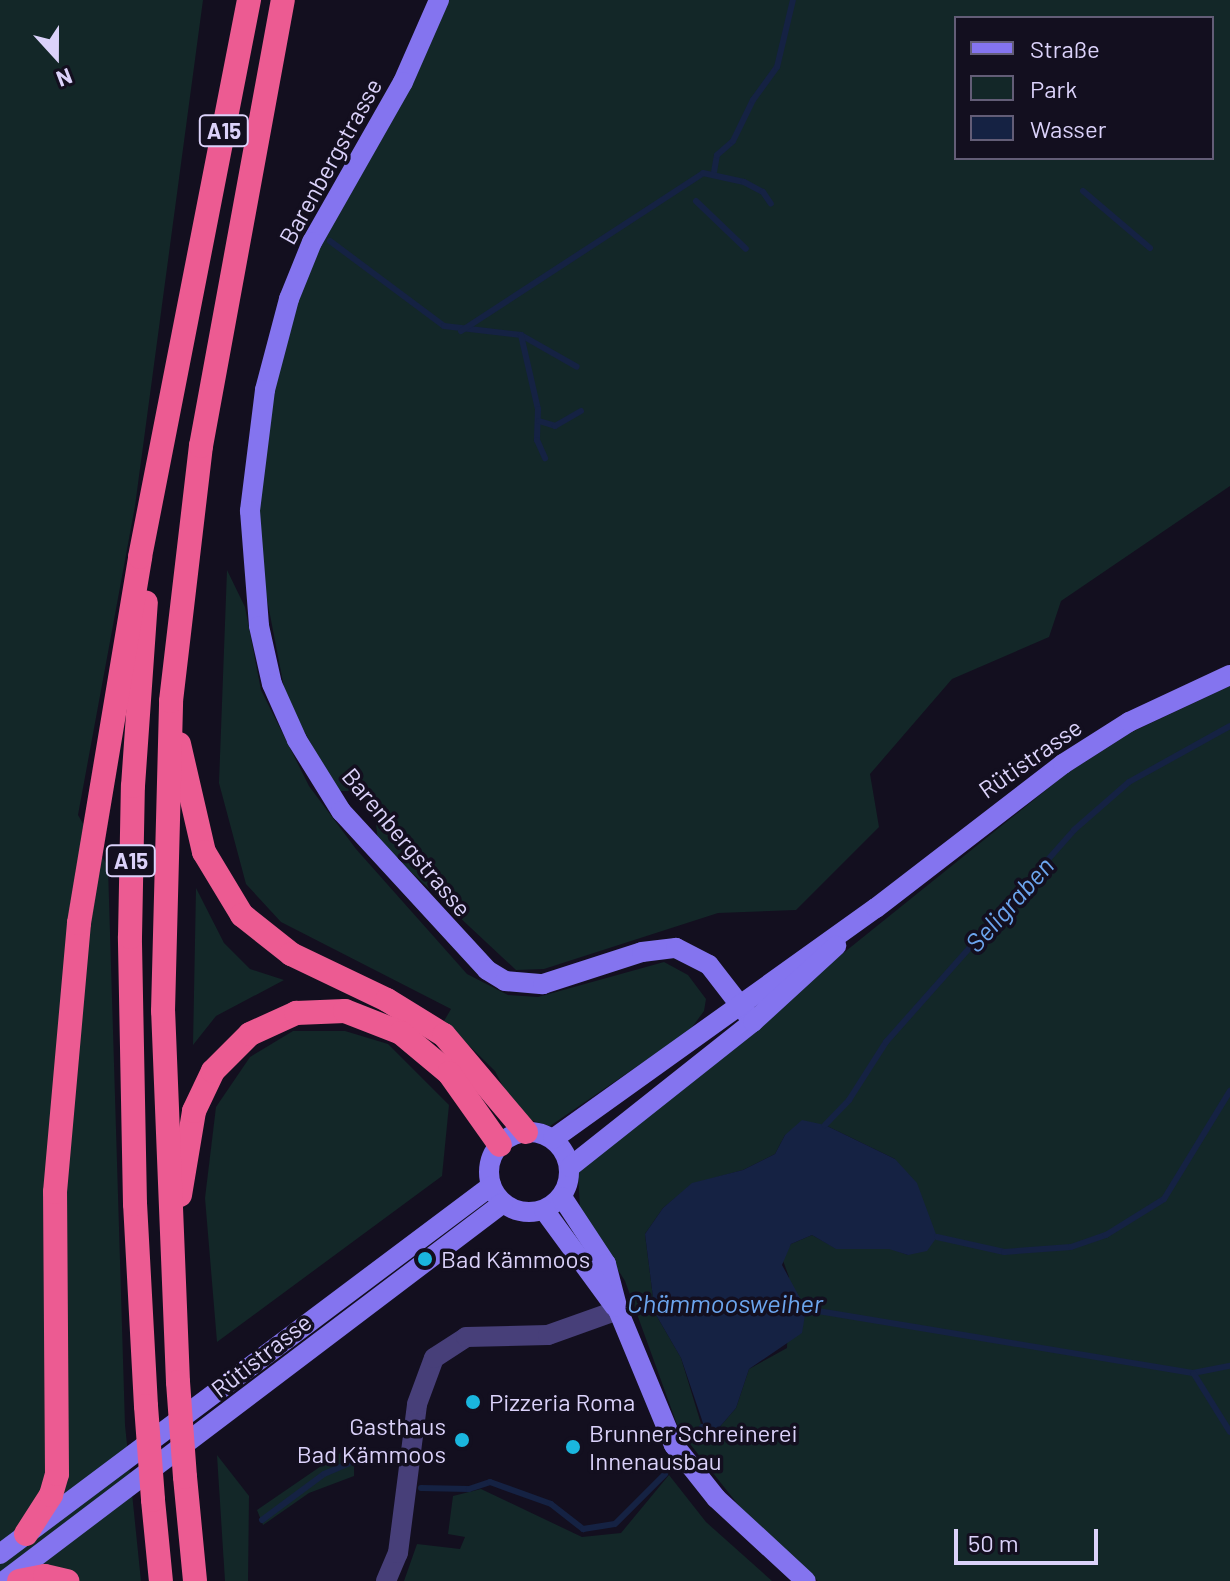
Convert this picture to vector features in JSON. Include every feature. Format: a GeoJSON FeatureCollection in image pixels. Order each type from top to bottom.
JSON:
{"type":"FeatureCollection","features":[{"type":"Feature","properties":{"kind":"highway","name":"A15"},"geometry":{"type":"LineString","coordinates":[[161,1581],[146,1406],[132,1107],[133,786],[153,543],[189,319],[249,0]]}},
{"type":"Feature","properties":{"kind":"highway","name":"A15"},"geometry":{"type":"LineString","coordinates":[[195,1581],[174,1327],[163,1011],[171,701],[201,446],[283,0]]}},
{"type":"Feature","properties":{"kind":"highway"},"geometry":{"type":"LineString","coordinates":[[36,1527],[57,1474],[55,1192],[79,923],[140,557],[189,319]]}},
{"type":"Feature","properties":{"kind":"highway"},"geometry":{"type":"LineString","coordinates":[[171,701],[195,825],[232,904],[291,954],[400,1007],[444,1035],[526,1132]]}},
{"type":"Feature","properties":{"kind":"highway"},"geometry":{"type":"LineString","coordinates":[[172,1281],[185,1150],[200,1095],[229,1051],[283,1017],[345,1011],[401,1033],[449,1073],[500,1145]]}},
{"type":"Feature","properties":{"kind":"highway"},"geometry":{"type":"LineString","coordinates":[[19,1581],[38,1576],[67,1581]]}},
{"type":"Feature","properties":{"kind":"main road","name":"Barenbergstrasse"},"geometry":{"type":"LineString","coordinates":[[439,0],[403,82],[312,242],[289,299],[265,390],[250,511],[259,626],[272,684],[303,751],[347,819],[494,975],[517,984],[543,984],[667,947],[701,959],[753,1022]]}},
{"type":"Feature","properties":{"kind":"main road","name":"Rütistrasse"},"geometry":{"type":"LineString","coordinates":[[553,1139],[738,1002],[876,908],[1094,743],[1230,675]]}},
{"type":"Feature","properties":{"kind":"main road","name":"Rütistrasse"},"geometry":{"type":"LineString","coordinates":[[570,1167],[753,1022],[876,908]]}},
{"type":"Feature","properties":{"kind":"main road"},"geometry":{"type":"LineString","coordinates":[[526,1132],[553,1139],[570,1167],[562,1197],[544,1210],[523,1213],[497,1195],[490,1164],[500,1145],[526,1132]]}},
{"type":"Feature","properties":{"kind":"main road","name":"Rütistrasse"},"geometry":{"type":"LineString","coordinates":[[0,1554],[497,1195]]}},
{"type":"Feature","properties":{"kind":"main road","name":"Rütistrasse"},"geometry":{"type":"LineString","coordinates":[[4,1581],[497,1195]]}},
{"type":"Feature","properties":{"kind":"main road"},"geometry":{"type":"LineString","coordinates":[[562,1197],[606,1264],[618,1310],[663,1425],[685,1461],[732,1515],[806,1581]]}},
{"type":"Feature","properties":{"kind":"main road"},"geometry":{"type":"LineString","coordinates":[[544,1210],[618,1310]]}},
{"type":"Feature","properties":{"kind":"street"},"geometry":{"type":"LineString","coordinates":[[386,1581],[398,1553],[417,1404],[434,1358],[466,1337],[548,1335],[618,1310]]}},
{"type":"Feature","properties":{"kind":"green space"},"geometry":{"type":"Polygon","coordinates":[[[0,0],[203,0],[135,506],[78,815],[108,867],[125,1425],[141,1581],[0,1581],[0,0]]]}},
{"type":"Feature","properties":{"kind":"green space"},"geometry":{"type":"Polygon","coordinates":[[[439,0],[1230,0],[1230,486],[1061,601],[1049,637],[952,679],[870,774],[879,827],[796,910],[718,913],[544,969],[516,970],[378,841],[373,800],[366,791],[337,791],[286,698],[250,511],[289,299],[439,0]]]}},
{"type":"Feature","properties":{"kind":"green space"},"geometry":{"type":"Polygon","coordinates":[[[227,570],[245,607],[261,690],[309,786],[356,849],[467,974],[508,995],[538,997],[664,962],[688,975],[706,999],[704,1011],[690,1030],[550,1126],[527,1119],[513,1106],[495,1071],[444,1021],[451,1009],[281,922],[246,884],[219,783],[227,570]]]}},
{"type":"Feature","properties":{"kind":"green space"},"geometry":{"type":"Polygon","coordinates":[[[1230,686],[1230,1581],[818,1581],[743,1511],[679,1430],[625,1281],[580,1209],[578,1173],[591,1156],[1066,774],[1132,732],[1230,686]],[[825,1125],[785,1135],[775,1154],[743,1170],[692,1184],[663,1208],[645,1234],[655,1313],[681,1358],[702,1427],[717,1430],[736,1408],[749,1369],[787,1348],[789,1277],[782,1258],[791,1244],[812,1235],[837,1249],[889,1248],[908,1255],[895,1159],[825,1125]]]}},
{"type":"Feature","properties":{"kind":"green space"},"geometry":{"type":"Polygon","coordinates":[[[196,888],[224,943],[250,969],[284,980],[216,1016],[193,1045],[196,888]]]}},
{"type":"Feature","properties":{"kind":"green space"},"geometry":{"type":"Polygon","coordinates":[[[293,1031],[345,1031],[388,1044],[449,1105],[442,1176],[217,1342],[205,1198],[216,1107],[250,1057],[293,1031]]]}},
{"type":"Feature","properties":{"kind":"green space"},"geometry":{"type":"Polygon","coordinates":[[[343,1451],[354,1457],[354,1476],[309,1493],[263,1525],[257,1510],[343,1451]]]}},
{"type":"Feature","properties":{"kind":"green space"},"geometry":{"type":"Polygon","coordinates":[[[217,1455],[249,1496],[248,1581],[225,1581],[217,1455]]]}},
{"type":"Feature","properties":{"kind":"green space"},"geometry":{"type":"Polygon","coordinates":[[[669,1475],[706,1522],[772,1581],[404,1581],[417,1544],[460,1549],[465,1537],[448,1534],[453,1496],[481,1489],[582,1537],[621,1533],[669,1475]]]}},
{"type":"Feature","properties":{"kind":"water","name":"Chämmoosweiher"},"geometry":{"type":"Polygon","coordinates":[[[802,1120],[825,1125],[895,1159],[917,1183],[937,1237],[927,1251],[908,1255],[889,1249],[836,1249],[812,1235],[791,1244],[782,1265],[806,1309],[802,1333],[749,1369],[736,1408],[717,1430],[706,1432],[681,1358],[655,1313],[645,1234],[663,1208],[692,1183],[743,1170],[775,1154],[785,1135],[802,1120]]]}},
{"type":"Feature","properties":{"kind":"waterway"},"geometry":{"type":"LineString","coordinates":[[714,172],[717,155],[733,141],[753,100],[777,67],[793,0]]}},
{"type":"Feature","properties":{"kind":"waterway"},"geometry":{"type":"LineString","coordinates":[[461,331],[703,173],[744,182],[763,192],[771,204]]}},
{"type":"Feature","properties":{"kind":"waterway"},"geometry":{"type":"LineString","coordinates":[[1083,191],[1150,248]]}},
{"type":"Feature","properties":{"kind":"waterway"},"geometry":{"type":"LineString","coordinates":[[696,201],[746,249]]}},
{"type":"Feature","properties":{"kind":"waterway"},"geometry":{"type":"LineString","coordinates":[[330,241],[444,326],[521,335],[577,367]]}},
{"type":"Feature","properties":{"kind":"waterway"},"geometry":{"type":"LineString","coordinates":[[521,335],[538,409],[537,440],[545,458]]}},
{"type":"Feature","properties":{"kind":"waterway"},"geometry":{"type":"LineString","coordinates":[[539,421],[555,426],[581,411]]}},
{"type":"Feature","properties":{"kind":"waterway","name":"Seligraben"},"geometry":{"type":"LineString","coordinates":[[825,1125],[849,1100],[886,1042],[1074,830],[1129,782],[1230,726]]}},
{"type":"Feature","properties":{"kind":"waterway"},"geometry":{"type":"LineString","coordinates":[[937,1237],[1004,1252],[1071,1247],[1106,1235],[1164,1199],[1230,1091]]}},
{"type":"Feature","properties":{"kind":"waterway"},"geometry":{"type":"LineString","coordinates":[[806,1309],[1193,1373],[1230,1366]]}},
{"type":"Feature","properties":{"kind":"waterway"},"geometry":{"type":"LineString","coordinates":[[1194,1374],[1230,1432]]}},
{"type":"Feature","properties":{"kind":"waterway"},"geometry":{"type":"LineString","coordinates":[[696,1436],[702,1427]]}},
{"type":"Feature","properties":{"kind":"waterway"},"geometry":{"type":"LineString","coordinates":[[262,1520],[324,1474],[348,1464]]}},
{"type":"Feature","properties":{"kind":"waterway"},"geometry":{"type":"LineString","coordinates":[[421,1488],[469,1489],[490,1482],[551,1504],[583,1529],[615,1524],[665,1474]]}},
{"type":"Feature","properties":{"kind":"place","name":"Bad Kämmoos"},"geometry":{"type":"Point","coordinates":[425,1259]}},
{"type":"Feature","properties":{"kind":"place","name":"Pizzeria Roma"},"geometry":{"type":"Point","coordinates":[473,1402]}},
{"type":"Feature","properties":{"kind":"place","name":"Gasthaus Bad Kämmoos"},"geometry":{"type":"Point","coordinates":[462,1440]}},
{"type":"Feature","properties":{"kind":"place","name":"Brunner Schreinerei Innenausbau"},"geometry":{"type":"Point","coordinates":[573,1447]}}]}
